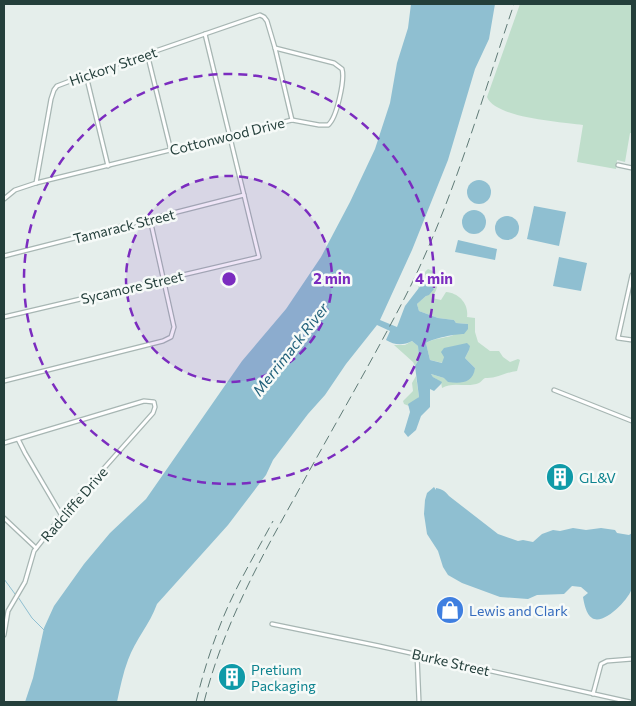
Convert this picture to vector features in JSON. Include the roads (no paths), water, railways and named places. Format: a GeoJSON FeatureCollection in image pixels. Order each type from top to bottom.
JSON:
{"type":"FeatureCollection","features":[{"type":"Feature","properties":{"kind":"street","name":"Hickory Street"},"geometry":{"type":"LineString","coordinates":[[36,183],[54,90],[61,84],[260,15],[267,20],[275,48]]}},
{"type":"Feature","properties":{"kind":"street"},"geometry":{"type":"LineString","coordinates":[[205,34],[244,195]]}},
{"type":"Feature","properties":{"kind":"street"},"geometry":{"type":"LineString","coordinates":[[275,48],[292,120]]}},
{"type":"Feature","properties":{"kind":"street","name":"Cottonwood Drive"},"geometry":{"type":"LineString","coordinates":[[4,199],[15,190],[36,183],[292,120],[328,125],[332,122],[344,73],[342,69],[334,63],[275,48]]}},
{"type":"Feature","properties":{"kind":"street"},"geometry":{"type":"LineString","coordinates":[[148,53],[171,151]]}},
{"type":"Feature","properties":{"kind":"street"},"geometry":{"type":"LineString","coordinates":[[86,75],[108,166]]}},
{"type":"Feature","properties":{"kind":"street"},"geometry":{"type":"LineString","coordinates":[[618,165],[632,168]]}},
{"type":"Feature","properties":{"kind":"street","name":"Tamarack Street"},"geometry":{"type":"LineString","coordinates":[[4,256],[244,195]]}},
{"type":"Feature","properties":{"kind":"street","name":"Sycamore Street"},"geometry":{"type":"LineString","coordinates":[[4,317],[260,256],[244,195]]}},
{"type":"Feature","properties":{"kind":"street"},"geometry":{"type":"LineString","coordinates":[[4,381],[163,341],[171,337],[174,327],[150,219]]}},
{"type":"Feature","properties":{"kind":"street"},"geometry":{"type":"LineString","coordinates":[[632,275],[630,294],[618,338],[632,340]]}},
{"type":"Feature","properties":{"kind":"street"},"geometry":{"type":"LineString","coordinates":[[554,390],[632,421]]}},
{"type":"Feature","properties":{"kind":"street","name":"Radcliffe Drive"},"geometry":{"type":"LineString","coordinates":[[4,635],[5,614],[25,582],[32,555],[36,548],[153,413],[154,402],[144,401],[18,439]]}},
{"type":"Feature","properties":{"kind":"street"},"geometry":{"type":"LineString","coordinates":[[4,443],[18,439],[28,460],[62,516]]}},
{"type":"Feature","properties":{"kind":"street"},"geometry":{"type":"LineString","coordinates":[[4,518],[36,548]]}},
{"type":"Feature","properties":{"kind":"street","name":"Burke Street"},"geometry":{"type":"LineString","coordinates":[[272,624],[417,654],[630,702]]}},
{"type":"Feature","properties":{"kind":"street"},"geometry":{"type":"LineString","coordinates":[[417,654],[419,702]]}},
{"type":"Feature","properties":{"kind":"street"},"geometry":{"type":"LineString","coordinates":[[593,694],[602,664],[607,661],[632,659]]}},
{"type":"Feature","properties":{"kind":"water","name":"Merrimack River"},"geometry":{"type":"Polygon","coordinates":[[[411,4],[495,4],[489,39],[475,69],[448,160],[412,250],[380,320],[397,327],[405,306],[425,280],[434,289],[417,304],[419,311],[438,318],[454,320],[456,323],[468,324],[468,329],[464,334],[434,339],[426,343],[430,360],[442,363],[444,357],[441,352],[444,348],[467,343],[470,346],[465,358],[475,368],[472,377],[466,381],[453,383],[431,374],[442,382],[434,391],[430,389],[430,407],[421,416],[416,430],[408,437],[404,432],[410,412],[408,404],[419,397],[415,366],[419,359],[418,346],[412,341],[402,344],[389,342],[386,340],[390,331],[377,325],[346,364],[325,395],[273,460],[266,475],[228,525],[157,604],[131,653],[117,702],[25,702],[33,678],[44,628],[54,606],[84,564],[110,533],[146,499],[242,361],[286,309],[321,257],[375,149],[390,103],[397,63],[408,28],[411,4]]]}},
{"type":"Feature","properties":{"kind":"water"},"geometry":{"type":"Polygon","coordinates":[[[479,180],[488,183],[491,192],[488,201],[479,204],[470,201],[467,192],[470,183],[479,180]]]}},
{"type":"Feature","properties":{"kind":"water"},"geometry":{"type":"Polygon","coordinates":[[[534,206],[566,212],[559,246],[527,239],[534,206]]]}},
{"type":"Feature","properties":{"kind":"water"},"geometry":{"type":"Polygon","coordinates":[[[474,210],[483,213],[486,222],[483,231],[474,234],[465,231],[462,222],[465,213],[474,210]]]}},
{"type":"Feature","properties":{"kind":"water"},"geometry":{"type":"Polygon","coordinates":[[[507,216],[516,219],[519,228],[516,237],[507,240],[498,237],[495,228],[498,219],[507,216]]]}},
{"type":"Feature","properties":{"kind":"water"},"geometry":{"type":"Polygon","coordinates":[[[458,240],[497,249],[495,260],[455,252],[458,240]]]}},
{"type":"Feature","properties":{"kind":"water"},"geometry":{"type":"Polygon","coordinates":[[[559,257],[587,263],[581,291],[553,286],[559,257]]]}},
{"type":"Feature","properties":{"kind":"water"},"geometry":{"type":"Polygon","coordinates":[[[434,487],[436,490],[436,488],[445,492],[498,534],[518,541],[533,542],[542,534],[553,530],[560,531],[573,528],[586,530],[601,528],[629,535],[632,533],[632,588],[627,598],[609,615],[597,619],[592,618],[587,611],[583,597],[588,593],[581,587],[572,586],[564,594],[537,595],[528,599],[500,597],[462,583],[448,575],[443,567],[438,551],[427,534],[424,514],[425,500],[427,493],[434,487]]]}},
{"type":"Feature","properties":{"kind":"waterway"},"geometry":{"type":"LineString","coordinates":[[4,579],[15,594]]}},
{"type":"Feature","properties":{"kind":"waterway"},"geometry":{"type":"LineString","coordinates":[[18,597],[32,618],[45,631]]}},
{"type":"Feature","properties":{"kind":"railway"},"geometry":{"type":"LineString","coordinates":[[204,702],[231,621],[255,571],[402,303],[435,231],[464,156],[514,4]]}},
{"type":"Feature","properties":{"kind":"railway"},"geometry":{"type":"LineString","coordinates":[[196,702],[208,659],[228,605],[273,521]]}},
{"type":"Feature","properties":{"kind":"place","name":"GL&V"},"geometry":{"type":"Point","coordinates":[560,477]}},
{"type":"Feature","properties":{"kind":"place","name":"Lewis and Clark"},"geometry":{"type":"Point","coordinates":[450,610]}},
{"type":"Feature","properties":{"kind":"place","name":"Pretium Packaging"},"geometry":{"type":"Point","coordinates":[232,677]}}]}
